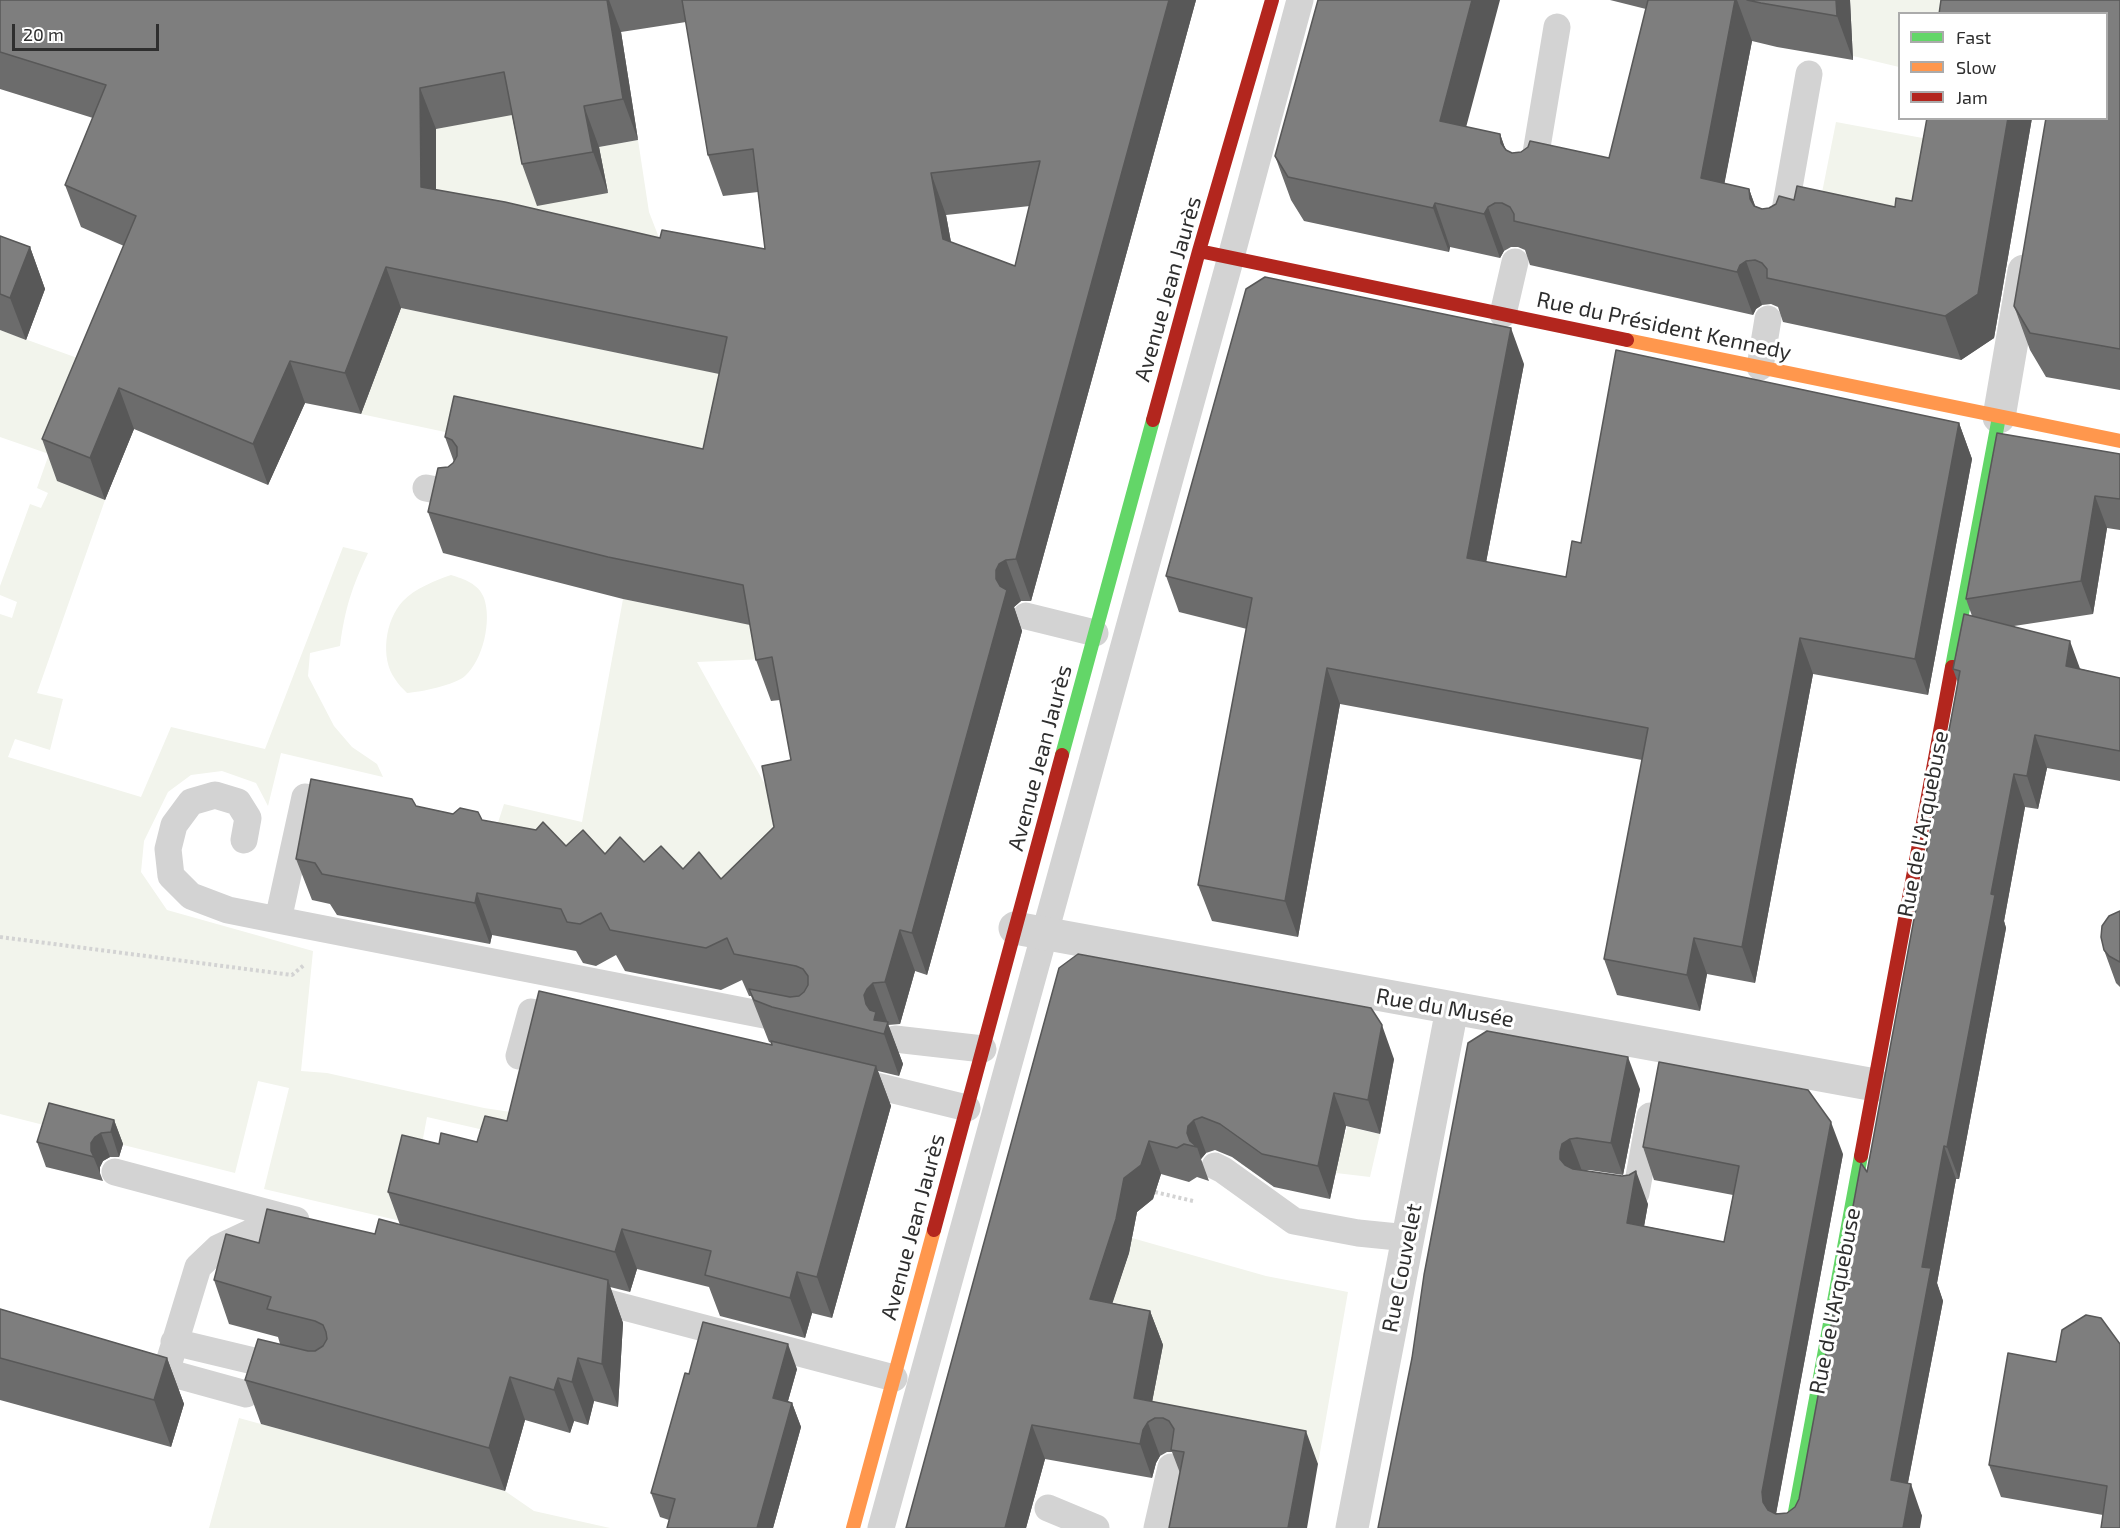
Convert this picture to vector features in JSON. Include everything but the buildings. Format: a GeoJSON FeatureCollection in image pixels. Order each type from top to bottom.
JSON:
{"type":"FeatureCollection","features":[{"type":"Feature","properties":{"kind":"street","name":"Avenue Jean Jaurès"},"geometry":{"type":"LineString","coordinates":[[854,1528],[983,1049],[1030,931],[1095,633],[1199,251],[1272,0]]}},
{"type":"Feature","properties":{"kind":"street","name":"Rue de l'Arquebuse"},"geometry":{"type":"LineString","coordinates":[[1792,1528],[1999,417],[2029,244]]}},
{"type":"Feature","properties":{"kind":"street","name":"Rue du Président Kennedy"},"geometry":{"type":"LineString","coordinates":[[1199,251],[2120,441]]}},
{"type":"Feature","properties":{"kind":"street","name":"Rue du Musée"},"geometry":{"type":"LineString","coordinates":[[1030,931],[1452,1009],[1660,1070],[1875,1085]]}},
{"type":"Feature","properties":{"kind":"street","name":"Rue Couvelet"},"geometry":{"type":"LineString","coordinates":[[1352,1528],[1452,1009]]}},
{"type":"Feature","properties":{"kind":"lane"},"geometry":{"type":"LineString","coordinates":[[881,1528],[1030,931],[1232,257],[1300,0]]}},
{"type":"Feature","properties":{"kind":"lane"},"geometry":{"type":"LineString","coordinates":[[1531,181],[1557,27]]}},
{"type":"Feature","properties":{"kind":"lane"},"geometry":{"type":"LineString","coordinates":[[1780,237],[1809,74]]}},
{"type":"Feature","properties":{"kind":"lane"},"geometry":{"type":"LineString","coordinates":[[1503,314],[1515,262]]}},
{"type":"Feature","properties":{"kind":"lane"},"geometry":{"type":"LineString","coordinates":[[1760,367],[1767,319]]}},
{"type":"Feature","properties":{"kind":"lane"},"geometry":{"type":"LineString","coordinates":[[426,488],[457,494]]}},
{"type":"Feature","properties":{"kind":"lane"},"geometry":{"type":"LineString","coordinates":[[1026,616],[1095,633]]}},
{"type":"Feature","properties":{"kind":"lane"},"geometry":{"type":"LineString","coordinates":[[244,840],[248,818],[238,802],[215,795],[191,802],[174,825],[168,849],[171,876],[191,896],[228,910],[807,1023]]}},
{"type":"Feature","properties":{"kind":"lane"},"geometry":{"type":"LineString","coordinates":[[278,920],[305,797]]}},
{"type":"Feature","properties":{"kind":"lane"},"geometry":{"type":"LineString","coordinates":[[519,1056],[531,1012],[590,1022]]}},
{"type":"Feature","properties":{"kind":"lane"},"geometry":{"type":"LineString","coordinates":[[895,1039],[983,1049]]}},
{"type":"Feature","properties":{"kind":"lane"},"geometry":{"type":"LineString","coordinates":[[1587,1186],[1636,1194],[1660,1070]]}},
{"type":"Feature","properties":{"kind":"lane"},"geometry":{"type":"LineString","coordinates":[[827,1074],[967,1108]]}},
{"type":"Feature","properties":{"kind":"lane"},"geometry":{"type":"LineString","coordinates":[[1215,1166],[1294,1221],[1358,1233],[1408,1238]]}},
{"type":"Feature","properties":{"kind":"lane"},"geometry":{"type":"LineString","coordinates":[[115,1172],[318,1226]]}},
{"type":"Feature","properties":{"kind":"lane"},"geometry":{"type":"LineString","coordinates":[[246,1394],[166,1372],[198,1267],[218,1248],[284,1216]]}},
{"type":"Feature","properties":{"kind":"lane"},"geometry":{"type":"LineString","coordinates":[[560,1290],[894,1378]]}},
{"type":"Feature","properties":{"kind":"lane"},"geometry":{"type":"LineString","coordinates":[[174,1342],[316,1376]]}},
{"type":"Feature","properties":{"kind":"lane"},"geometry":{"type":"LineString","coordinates":[[1157,1528],[1171,1467]]}},
{"type":"Feature","properties":{"kind":"lane"},"geometry":{"type":"LineString","coordinates":[[1048,1508],[1096,1528]]}},
{"type":"Feature","properties":{"kind":"path"},"geometry":{"type":"LineString","coordinates":[[0,937],[292,975],[304,966],[306,955]]}},
{"type":"Feature","properties":{"kind":"shaded area"},"geometry":{"type":"Polygon","coordinates":[[[487,0],[599,147],[638,140],[649,212],[663,248],[435,205],[436,129],[481,120],[487,0]]]}},
{"type":"Feature","properties":{"kind":"shaded area"},"geometry":{"type":"Polygon","coordinates":[[[1850,0],[1955,0],[1952,12],[1898,12],[1898,67],[1853,56],[1850,0]]]}},
{"type":"Feature","properties":{"kind":"shaded area"},"geometry":{"type":"Polygon","coordinates":[[[1836,122],[1928,139],[1904,238],[1816,223],[1836,122]]]}},
{"type":"Feature","properties":{"kind":"shaded area"},"geometry":{"type":"Polygon","coordinates":[[[401,308],[721,374],[697,486],[361,414],[401,308]]]}},
{"type":"Feature","properties":{"kind":"shaded area"},"geometry":{"type":"Polygon","coordinates":[[[0,330],[105,368],[57,480],[105,500],[37,693],[63,699],[50,750],[15,739],[8,757],[141,797],[171,727],[265,749],[343,547],[368,553],[350,598],[340,646],[310,653],[308,676],[334,726],[352,747],[377,764],[383,777],[281,753],[268,806],[256,783],[222,771],[191,775],[168,792],[144,841],[141,872],[167,910],[313,951],[301,1071],[327,1073],[484,1108],[537,1116],[528,1140],[427,1117],[405,1222],[264,1189],[289,1088],[258,1081],[235,1173],[0,1114],[0,614],[12,618],[17,602],[0,595],[0,586],[30,504],[41,508],[48,493],[37,488],[49,454],[0,437],[0,330]]]}},
{"type":"Feature","properties":{"kind":"shaded area"},"geometry":{"type":"Polygon","coordinates":[[[451,575],[475,586],[484,598],[487,618],[481,650],[471,669],[460,679],[438,688],[407,693],[395,679],[387,661],[387,639],[392,618],[403,601],[413,593],[432,582],[451,575]]]}},
{"type":"Feature","properties":{"kind":"shaded area"},"geometry":{"type":"Polygon","coordinates":[[[623,599],[778,630],[764,659],[697,662],[778,808],[824,923],[493,838],[504,804],[582,822],[623,599]]]}},
{"type":"Feature","properties":{"kind":"shaded area"},"geometry":{"type":"Polygon","coordinates":[[[1257,1101],[1340,1137],[1346,1133],[1347,1127],[1380,1134],[1370,1177],[1336,1173],[1283,1189],[1241,1164],[1257,1101]]]}},
{"type":"Feature","properties":{"kind":"shaded area"},"geometry":{"type":"Polygon","coordinates":[[[1132,1238],[1266,1276],[1348,1292],[1318,1464],[1145,1440],[1103,1332],[1132,1238]]]}},
{"type":"Feature","properties":{"kind":"shaded area"},"geometry":{"type":"Polygon","coordinates":[[[239,1418],[505,1491],[534,1511],[610,1528],[209,1528],[239,1418]]]}},
{"type":"Feature","properties":{"kind":"traffic: fast"},"geometry":{"type":"LineString","coordinates":[[1952,667],[1999,417]]}},
{"type":"Feature","properties":{"kind":"traffic: fast"},"geometry":{"type":"LineString","coordinates":[[1062,755],[1153,420]]}},
{"type":"Feature","properties":{"kind":"traffic: fast"},"geometry":{"type":"LineString","coordinates":[[1792,1528],[1861,1156]]}},
{"type":"Feature","properties":{"kind":"traffic: slow"},"geometry":{"type":"LineString","coordinates":[[1627,340],[2120,441]]}},
{"type":"Feature","properties":{"kind":"traffic: slow"},"geometry":{"type":"LineString","coordinates":[[853,1528],[934,1230]]}},
{"type":"Feature","properties":{"kind":"traffic: jam"},"geometry":{"type":"LineString","coordinates":[[1153,420],[1199,251],[1272,0]]}},
{"type":"Feature","properties":{"kind":"traffic: jam"},"geometry":{"type":"LineString","coordinates":[[1199,251],[1627,340]]}},
{"type":"Feature","properties":{"kind":"traffic: jam"},"geometry":{"type":"LineString","coordinates":[[1861,1156],[1952,667]]}},
{"type":"Feature","properties":{"kind":"traffic: jam"},"geometry":{"type":"LineString","coordinates":[[934,1230],[1062,755]]}}]}
